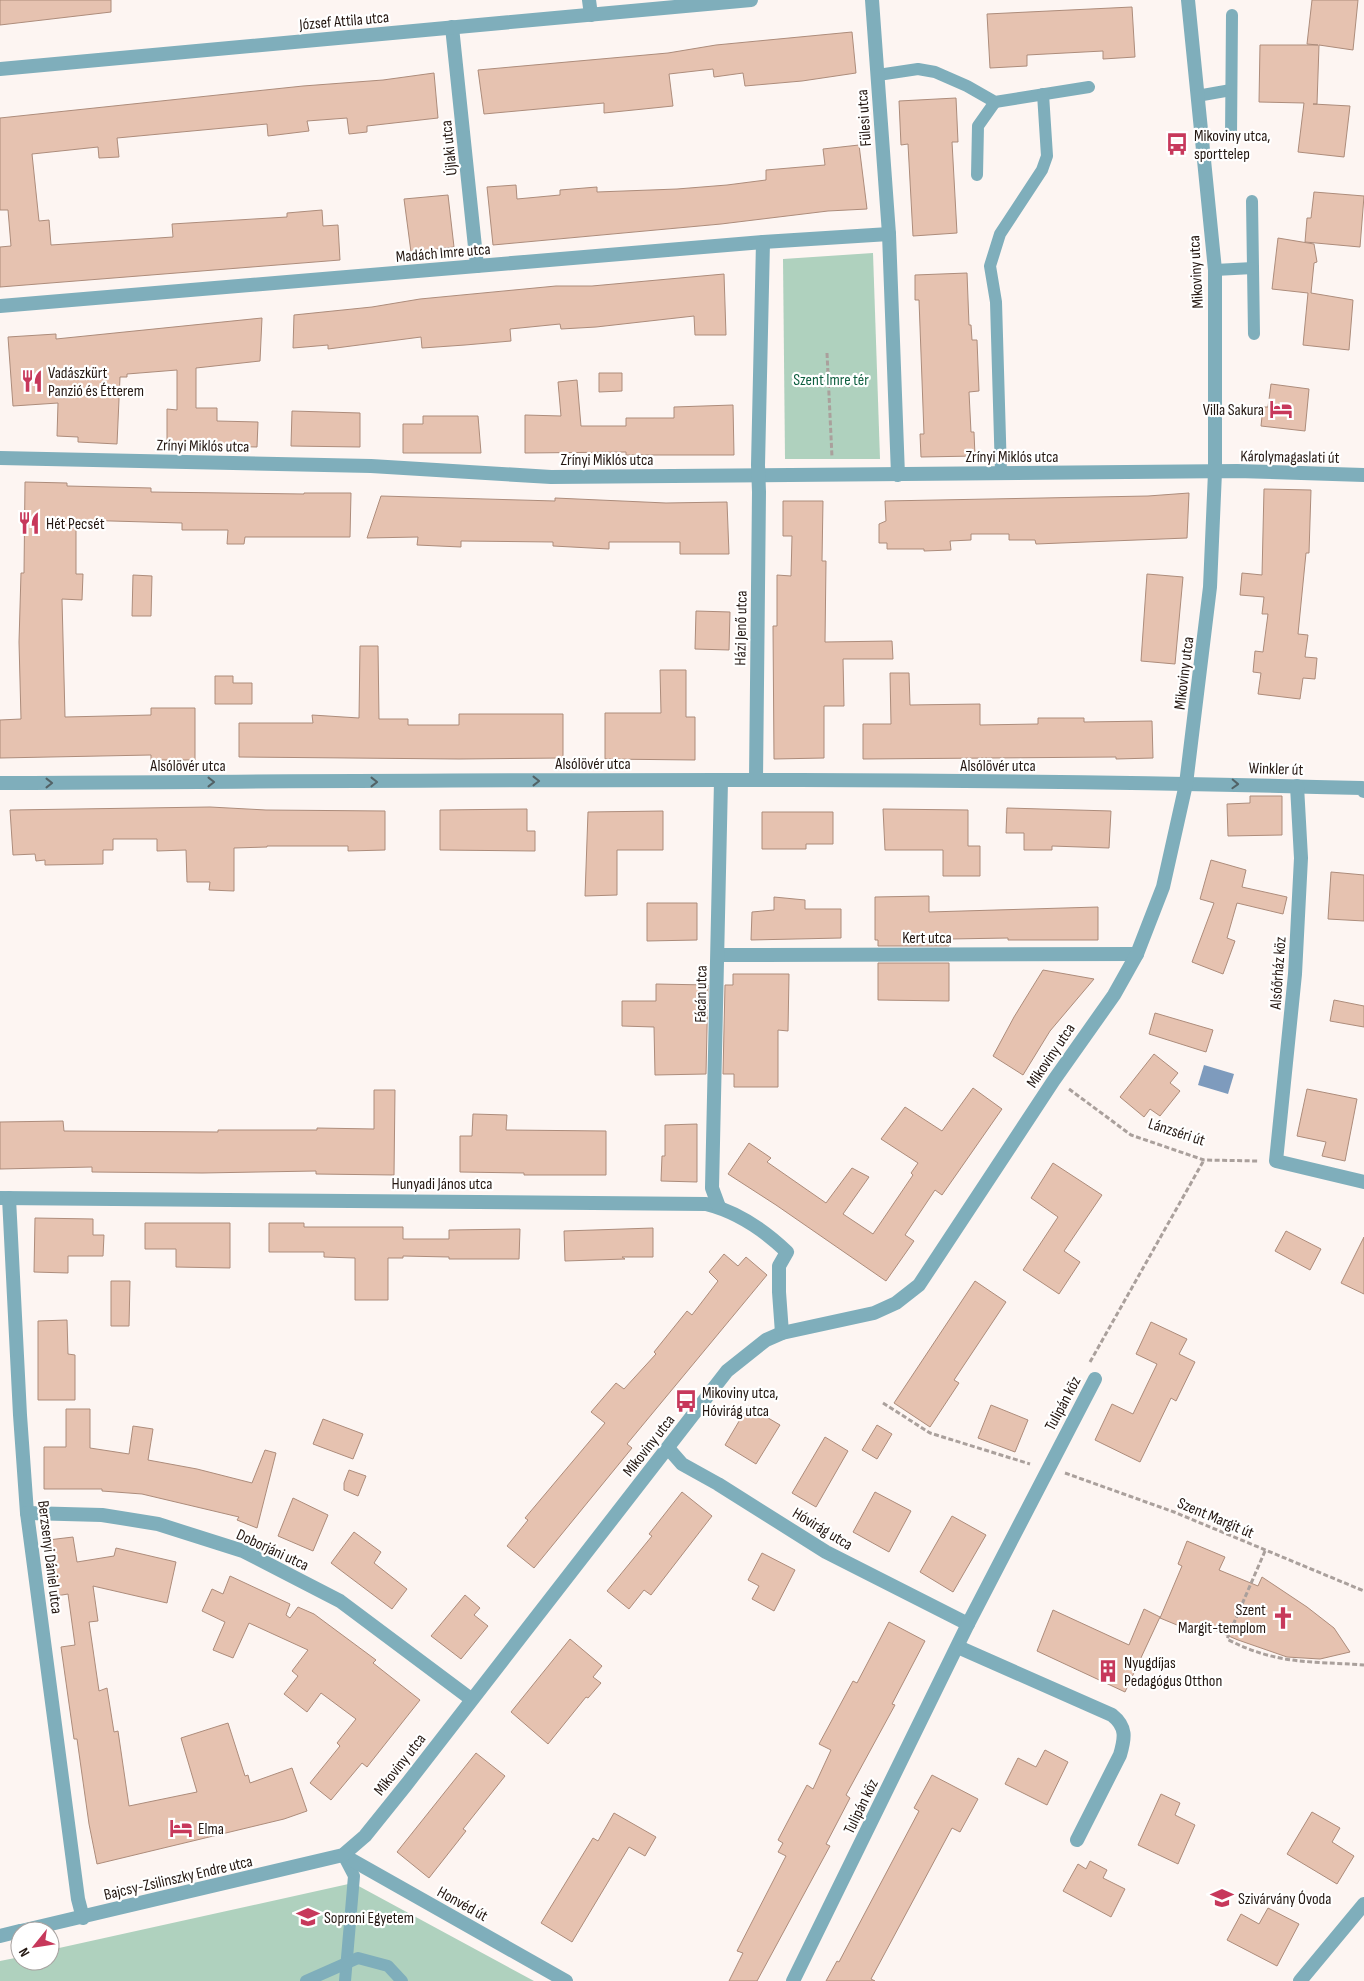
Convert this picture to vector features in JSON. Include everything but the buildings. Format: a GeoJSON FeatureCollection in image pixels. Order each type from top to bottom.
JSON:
{"type":"FeatureCollection","features":[{"type":"Feature","properties":{"kind":"street"},"geometry":{"type":"LineString","coordinates":[[589,0],[591,15]]}},
{"type":"Feature","properties":{"kind":"street","name":"József Attila utca"},"geometry":{"type":"LineString","coordinates":[[0,69],[751,0]]}},
{"type":"Feature","properties":{"kind":"street","name":"Fülesi utca"},"geometry":{"type":"LineString","coordinates":[[872,0],[889,234]]}},
{"type":"Feature","properties":{"kind":"street","name":"Mikoviny utca"},"geometry":{"type":"LineString","coordinates":[[344,1855],[365,1836],[727,1371],[766,1340],[782,1333],[874,1312],[896,1303],[919,1285],[1054,1080],[1114,995],[1137,954],[1163,887],[1186,784],[1210,587],[1215,472],[1215,270],[1188,0]]}},
{"type":"Feature","properties":{"kind":"street","name":"Újlaki utca"},"geometry":{"type":"LineString","coordinates":[[452,27],[477,266]]}},
{"type":"Feature","properties":{"kind":"street"},"geometry":{"type":"LineString","coordinates":[[889,234],[898,475]]}},
{"type":"Feature","properties":{"kind":"street","name":"Madách Imre utca"},"geometry":{"type":"LineString","coordinates":[[0,306],[763,242],[889,234]]}},
{"type":"Feature","properties":{"kind":"street"},"geometry":{"type":"LineString","coordinates":[[758,475],[763,242]]}},
{"type":"Feature","properties":{"kind":"street","name":"Zrínyi Miklós utca"},"geometry":{"type":"LineString","coordinates":[[0,458],[370,466],[551,476],[833,476],[1215,472]]}},
{"type":"Feature","properties":{"kind":"street","name":"Károlymagaslati út"},"geometry":{"type":"LineString","coordinates":[[1215,472],[1364,475]]}},
{"type":"Feature","properties":{"kind":"street","name":"Házi Jenő utca"},"geometry":{"type":"LineString","coordinates":[[756,780],[758,475]]}},
{"type":"Feature","properties":{"kind":"street","name":"Fácán utca"},"geometry":{"type":"LineString","coordinates":[[719,1207],[712,1188],[721,780]]}},
{"type":"Feature","properties":{"kind":"street","name":"Alsólövér utca"},"geometry":{"type":"LineString","coordinates":[[0,784],[756,780],[1186,784]]}},
{"type":"Feature","properties":{"kind":"street","name":"Winkler út"},"geometry":{"type":"LineString","coordinates":[[1186,784],[1362,788],[1364,791]]}},
{"type":"Feature","properties":{"kind":"street","name":"Alsóőrház köz"},"geometry":{"type":"LineString","coordinates":[[1276,1161],[1295,974],[1301,858],[1297,786]]}},
{"type":"Feature","properties":{"kind":"street","name":"Kert utca"},"geometry":{"type":"LineString","coordinates":[[718,956],[1137,954]]}},
{"type":"Feature","properties":{"kind":"street"},"geometry":{"type":"LineString","coordinates":[[1276,1161],[1364,1182]]}},
{"type":"Feature","properties":{"kind":"street","name":"Hunyadi János utca"},"geometry":{"type":"LineString","coordinates":[[5,1198],[683,1202],[706,1204],[719,1207],[751,1223],[769,1235],[787,1252],[779,1266],[782,1333]]}},
{"type":"Feature","properties":{"kind":"street","name":"Berzsenyi Dániel utca"},"geometry":{"type":"LineString","coordinates":[[5,1198],[27,1513],[77,1889],[83,1918]]}},
{"type":"Feature","properties":{"kind":"street","name":"Tulipán köz"},"geometry":{"type":"LineString","coordinates":[[793,1981],[968,1624],[1095,1379]]}},
{"type":"Feature","properties":{"kind":"street","name":"Hóvirág utca"},"geometry":{"type":"LineString","coordinates":[[668,1448],[682,1464],[718,1484],[826,1552],[968,1624]]}},
{"type":"Feature","properties":{"kind":"street","name":"Doborjáni utca"},"geometry":{"type":"LineString","coordinates":[[27,1513],[102,1515],[158,1524],[243,1551],[340,1601],[471,1699]]}},
{"type":"Feature","properties":{"kind":"street"},"geometry":{"type":"LineString","coordinates":[[958,1647],[1103,1712],[1120,1722],[1124,1731],[1124,1742],[1120,1755],[1077,1840]]}},
{"type":"Feature","properties":{"kind":"street","name":"Bajcsy-Zsilinszky Endre utca"},"geometry":{"type":"LineString","coordinates":[[60,1923],[344,1855]]}},
{"type":"Feature","properties":{"kind":"street","name":"Honvéd út"},"geometry":{"type":"LineString","coordinates":[[344,1855],[562,1980]]}},
{"type":"Feature","properties":{"kind":"street"},"geometry":{"type":"LineString","coordinates":[[1300,1981],[1364,1904]]}},
{"type":"Feature","properties":{"kind":"lane"},"geometry":{"type":"LineString","coordinates":[[1231,137],[1232,16]]}},
{"type":"Feature","properties":{"kind":"lane"},"geometry":{"type":"LineString","coordinates":[[878,75],[918,69],[935,72],[967,86],[995,102],[1089,88]]}},
{"type":"Feature","properties":{"kind":"lane"},"geometry":{"type":"LineString","coordinates":[[1197,96],[1231,90]]}},
{"type":"Feature","properties":{"kind":"lane"},"geometry":{"type":"LineString","coordinates":[[1001,473],[996,302],[990,266],[1000,234],[1042,170],[1047,156],[1044,94]]}},
{"type":"Feature","properties":{"kind":"lane"},"geometry":{"type":"LineString","coordinates":[[977,176],[978,126],[995,102]]}},
{"type":"Feature","properties":{"kind":"lane"},"geometry":{"type":"LineString","coordinates":[[1252,201],[1254,334]]}},
{"type":"Feature","properties":{"kind":"lane"},"geometry":{"type":"LineString","coordinates":[[1215,270],[1253,268]]}},
{"type":"Feature","properties":{"kind":"lane"},"geometry":{"type":"LineString","coordinates":[[344,1855],[354,1876],[345,1981]]}},
{"type":"Feature","properties":{"kind":"lane"},"geometry":{"type":"LineString","coordinates":[[306,1981],[358,1958],[388,1966],[402,1981]]}},
{"type":"Feature","properties":{"kind":"path"},"geometry":{"type":"LineString","coordinates":[[827,353],[833,476]]}},
{"type":"Feature","properties":{"kind":"path","name":"Lánzséri út"},"geometry":{"type":"LineString","coordinates":[[1054,1080],[1083,1098],[1131,1135],[1204,1160],[1276,1161]]}},
{"type":"Feature","properties":{"kind":"path","name":"Tulipán köz"},"geometry":{"type":"LineString","coordinates":[[1095,1379],[1084,1372],[1204,1160]]}},
{"type":"Feature","properties":{"kind":"path"},"geometry":{"type":"LineString","coordinates":[[883,1403],[930,1433],[1029,1464]]}},
{"type":"Feature","properties":{"kind":"path","name":"Szent Margit út"},"geometry":{"type":"LineString","coordinates":[[1048,1467],[1174,1512],[1265,1551],[1227,1639],[1246,1649],[1273,1658],[1304,1662],[1364,1665]]}},
{"type":"Feature","properties":{"kind":"path"},"geometry":{"type":"LineString","coordinates":[[1265,1551],[1364,1591]]}},
{"type":"Feature","properties":{"kind":"green space","name":"Szent Imre tér"},"geometry":{"type":"Polygon","coordinates":[[[873,253],[880,459],[785,459],[783,259],[873,253]]]}},
{"type":"Feature","properties":{"kind":"green space","name":"Soproni Egyetem"},"geometry":{"type":"Polygon","coordinates":[[[353,1883],[534,1981],[0,1981],[0,1961],[10,1959],[10,1971],[60,1971],[60,1948],[353,1883]]]}},
{"type":"Feature","properties":{"kind":"water"},"geometry":{"type":"Polygon","coordinates":[[[1204,1065],[1234,1074],[1228,1094],[1198,1085],[1204,1065]]]}},
{"type":"Feature","properties":{"kind":"place","name":"Mikoviny utca, sporttelep"},"geometry":{"type":"Point","coordinates":[1177,144]}},
{"type":"Feature","properties":{"kind":"place","name":"Vadászkürt Panzió és Étterem"},"geometry":{"type":"Point","coordinates":[32,381]}},
{"type":"Feature","properties":{"kind":"place","name":"Villa Sakura"},"geometry":{"type":"Point","coordinates":[1281,409]}},
{"type":"Feature","properties":{"kind":"place","name":"Hét Pecsét"},"geometry":{"type":"Point","coordinates":[29,523]}},
{"type":"Feature","properties":{"kind":"place","name":"Mikoviny utca, Hóvirág utca"},"geometry":{"type":"Point","coordinates":[686,1401]}},
{"type":"Feature","properties":{"kind":"place","name":"Szent Margit-templom"},"geometry":{"type":"Point","coordinates":[1283,1618]}},
{"type":"Feature","properties":{"kind":"place","name":"Nyugdíjas Pedagógus Otthon"},"geometry":{"type":"Point","coordinates":[1108,1671]}},
{"type":"Feature","properties":{"kind":"place","name":"Elma"},"geometry":{"type":"Point","coordinates":[181,1828]}},
{"type":"Feature","properties":{"kind":"place","name":"Szivárvány Óvoda"},"geometry":{"type":"Point","coordinates":[1222,1898]}},
{"type":"Feature","properties":{"kind":"place","name":"Soproni Egyetem"},"geometry":{"type":"Point","coordinates":[308,1917]}}]}
